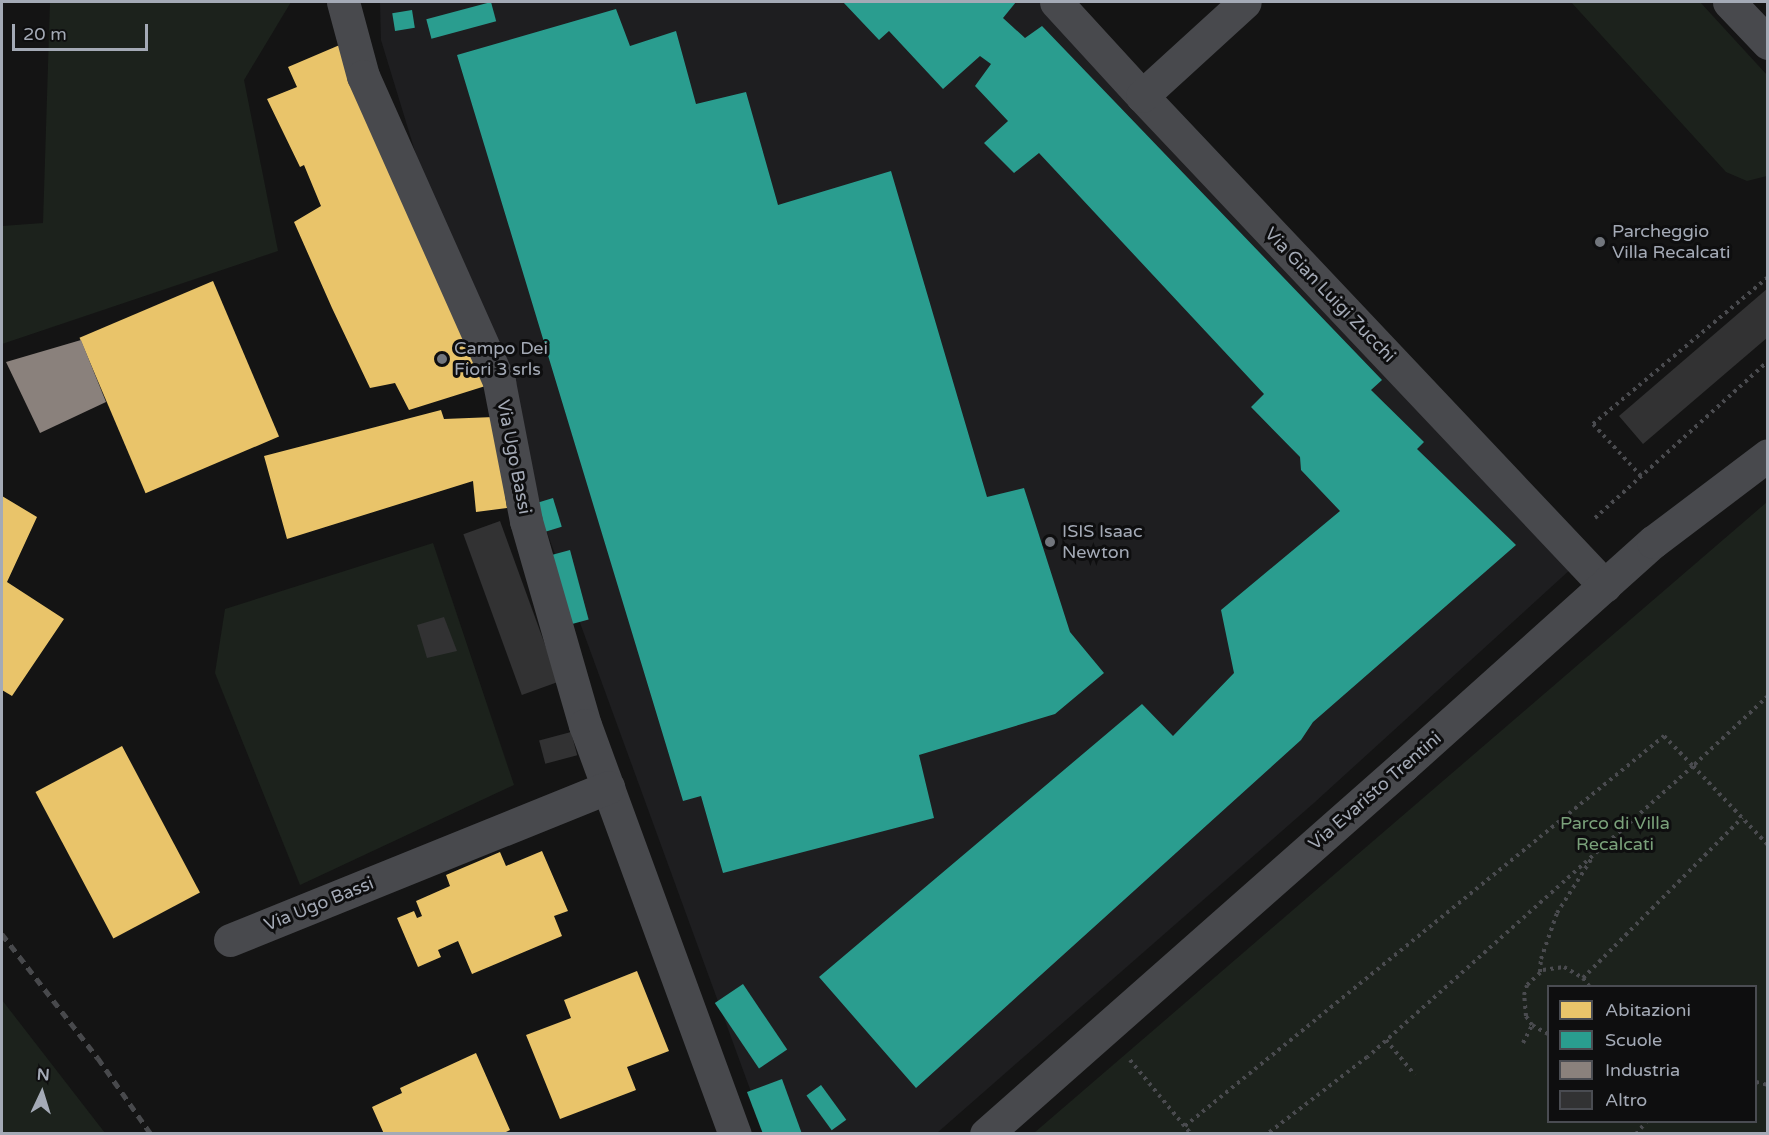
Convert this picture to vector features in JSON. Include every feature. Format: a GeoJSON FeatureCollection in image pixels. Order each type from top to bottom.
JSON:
{"type":"FeatureCollection","features":[{"type":"Feature","properties":{"kind":"street","name":"Via Ugo Bassi"},"geometry":{"type":"LineString","coordinates":[[343,2],[363,75],[499,381],[526,521],[585,724],[735,1134]]}},
{"type":"Feature","properties":{"kind":"street","name":"Via Gian Luigi Zucchi"},"geometry":{"type":"LineString","coordinates":[[1056,2],[1605,586]]}},
{"type":"Feature","properties":{"kind":"street"},"geometry":{"type":"LineString","coordinates":[[1142,96],[1245,2]]}},
{"type":"Feature","properties":{"kind":"street"},"geometry":{"type":"LineString","coordinates":[[1729,2],[1767,43]]}},
{"type":"Feature","properties":{"kind":"street","name":"Via Evaristo Trentini"},"geometry":{"type":"LineString","coordinates":[[986,1134],[1653,542],[1767,455]]}},
{"type":"Feature","properties":{"kind":"street","name":"Via Ugo Bassi"},"geometry":{"type":"LineString","coordinates":[[230,940],[608,787]]}},
{"type":"Feature","properties":{"kind":"path"},"geometry":{"type":"LineString","coordinates":[[1641,476],[1593,424],[1767,277]]}},
{"type":"Feature","properties":{"kind":"path"},"geometry":{"type":"LineString","coordinates":[[1567,544],[1767,360]]}},
{"type":"Feature","properties":{"kind":"path"},"geometry":{"type":"LineString","coordinates":[[1267,1134],[1386,1040],[1693,766],[1767,696]]}},
{"type":"Feature","properties":{"kind":"path"},"geometry":{"type":"LineString","coordinates":[[1185,1126],[1664,736],[1767,845]]}},
{"type":"Feature","properties":{"kind":"path"},"geometry":{"type":"LineString","coordinates":[[1583,978],[1742,818]]}},
{"type":"Feature","properties":{"kind":"path"},"geometry":{"type":"LineString","coordinates":[[1540,972],[1541,959],[1557,913],[1596,852]]}},
{"type":"Feature","properties":{"kind":"path"},"geometry":{"type":"LineString","coordinates":[[1547,1033],[1532,1025],[1526,1016],[1524,995],[1527,984],[1540,972],[1553,967],[1564,967],[1583,978],[1588,985]]}},
{"type":"Feature","properties":{"kind":"path"},"geometry":{"type":"LineString","coordinates":[[1523,1043],[1532,1025]]}},
{"type":"Feature","properties":{"kind":"path"},"geometry":{"type":"LineString","coordinates":[[1386,1040],[1415,1075]]}},
{"type":"Feature","properties":{"kind":"path"},"geometry":{"type":"LineString","coordinates":[[1128,1057],[1191,1134]]}},
{"type":"Feature","properties":{"kind":"shaded area","name":"ISIS Isaac Newton"},"geometry":{"type":"Polygon","coordinates":[[[380,2],[1039,2],[1572,568],[1315,802],[937,1133],[766,1133],[450,266],[381,40],[380,2]]]}},
{"type":"Feature","properties":{"kind":"green space"},"geometry":{"type":"Polygon","coordinates":[[[50,2],[291,2],[244,80],[278,251],[2,344],[2,226],[43,223],[50,2]]]}},
{"type":"Feature","properties":{"kind":"green space"},"geometry":{"type":"Polygon","coordinates":[[[1571,2],[1700,2],[1767,75],[1767,176],[1747,181],[1726,172],[1571,2]]]}},
{"type":"Feature","properties":{"kind":"green space","name":"Parco di Villa Recalcati"},"geometry":{"type":"Polygon","coordinates":[[[1767,502],[1767,1133],[1034,1133],[1767,502]]]}},
{"type":"Feature","properties":{"kind":"green space"},"geometry":{"type":"Polygon","coordinates":[[[433,543],[514,785],[300,885],[215,673],[225,609],[433,543]]]}},
{"type":"Feature","properties":{"kind":"green space"},"geometry":{"type":"Polygon","coordinates":[[[2,1000],[105,1133],[2,1133],[2,1000]]]}},
{"type":"Feature","properties":{"kind":"building: Abitazioni"},"geometry":{"type":"Polygon","coordinates":[[[342,44],[495,383],[409,410],[395,383],[370,388],[332,308],[294,222],[321,206],[304,165],[300,167],[267,99],[297,87],[288,67],[342,44]]]}},
{"type":"Feature","properties":{"kind":"building: Abitazioni"},"geometry":{"type":"Polygon","coordinates":[[[213,281],[279,437],[146,493],[80,338],[213,281]]]}},
{"type":"Feature","properties":{"kind":"building: Abitazioni"},"geometry":{"type":"Polygon","coordinates":[[[441,410],[444,419],[494,417],[507,508],[476,512],[473,481],[287,539],[264,456],[441,410]]]}},
{"type":"Feature","properties":{"kind":"building: Abitazioni"},"geometry":{"type":"Polygon","coordinates":[[[2,496],[37,517],[7,582],[64,619],[12,696],[2,690],[2,496]]]}},
{"type":"Feature","properties":{"kind":"building: Abitazioni"},"geometry":{"type":"Polygon","coordinates":[[[122,746],[200,893],[113,939],[35,792],[122,746]]]}},
{"type":"Feature","properties":{"kind":"building: Abitazioni"},"geometry":{"type":"Polygon","coordinates":[[[542,851],[568,911],[554,916],[562,936],[472,974],[458,941],[438,950],[441,957],[418,967],[397,918],[414,911],[417,918],[422,916],[416,901],[450,886],[446,875],[500,852],[506,866],[542,851]]]}},
{"type":"Feature","properties":{"kind":"building: Abitazioni"},"geometry":{"type":"Polygon","coordinates":[[[637,971],[669,1051],[627,1067],[636,1090],[560,1119],[526,1035],[571,1018],[564,1000],[637,971]]]}},
{"type":"Feature","properties":{"kind":"building: Abitazioni"},"geometry":{"type":"Polygon","coordinates":[[[476,1053],[510,1130],[502,1134],[384,1134],[372,1107],[402,1093],[400,1088],[476,1053]]]}},
{"type":"Feature","properties":{"kind":"building: Scuole"},"geometry":{"type":"Polygon","coordinates":[[[491,2],[496,21],[431,39],[426,19],[491,2]]]}},
{"type":"Feature","properties":{"kind":"building: Scuole"},"geometry":{"type":"Polygon","coordinates":[[[843,2],[1016,2],[1003,18],[1025,38],[1042,26],[1382,380],[1371,390],[1424,442],[1417,449],[1516,545],[1313,722],[1301,740],[916,1088],[819,977],[1142,704],[1173,736],[1234,673],[1221,610],[1340,511],[1301,470],[1300,457],[1251,407],[1264,394],[1039,153],[1014,173],[984,143],[1008,121],[975,86],[991,64],[980,56],[943,89],[889,31],[879,40],[843,2]]]}},
{"type":"Feature","properties":{"kind":"building: Scuole"},"geometry":{"type":"Polygon","coordinates":[[[616,9],[630,46],[676,31],[696,104],[746,92],[778,205],[891,171],[987,497],[1024,488],[1070,632],[1104,673],[1055,714],[919,755],[934,818],[723,873],[701,796],[683,801],[457,55],[616,9]]]}},
{"type":"Feature","properties":{"kind":"building: Scuole"},"geometry":{"type":"Polygon","coordinates":[[[412,10],[415,28],[395,31],[392,13],[412,10]]]}},
{"type":"Feature","properties":{"kind":"building: Scuole"},"geometry":{"type":"Polygon","coordinates":[[[553,498],[562,527],[545,532],[536,503],[553,498]]]}},
{"type":"Feature","properties":{"kind":"building: Scuole"},"geometry":{"type":"Polygon","coordinates":[[[570,550],[589,620],[569,625],[551,555],[570,550]]]}},
{"type":"Feature","properties":{"kind":"building: Scuole"},"geometry":{"type":"Polygon","coordinates":[[[743,984],[787,1049],[759,1069],[715,1003],[743,984]]]}},
{"type":"Feature","properties":{"kind":"building: Scuole"},"geometry":{"type":"Polygon","coordinates":[[[782,1079],[802,1134],[763,1134],[747,1092],[782,1079]]]}},
{"type":"Feature","properties":{"kind":"building: Scuole"},"geometry":{"type":"Polygon","coordinates":[[[821,1085],[846,1120],[832,1130],[806,1096],[821,1085]]]}},
{"type":"Feature","properties":{"kind":"building: Industria"},"geometry":{"type":"Polygon","coordinates":[[[81,340],[106,402],[40,433],[6,362],[81,340]]]}},
{"type":"Feature","properties":{"kind":"building: Altro"},"geometry":{"type":"Polygon","coordinates":[[[1768,288],[1768,337],[1643,444],[1619,416],[1768,288]]]}},
{"type":"Feature","properties":{"kind":"building: Altro"},"geometry":{"type":"Polygon","coordinates":[[[500,521],[558,682],[522,695],[463,534],[500,521]]]}},
{"type":"Feature","properties":{"kind":"building: Altro"},"geometry":{"type":"Polygon","coordinates":[[[444,617],[457,651],[427,658],[417,625],[444,617]]]}},
{"type":"Feature","properties":{"kind":"building: Altro"},"geometry":{"type":"Polygon","coordinates":[[[571,732],[577,755],[545,764],[539,741],[571,732]]]}},
{"type":"Feature","properties":{"kind":"railway"},"geometry":{"type":"LineString","coordinates":[[2,934],[98,1058],[151,1134]]}},
{"type":"Feature","properties":{"kind":"place","name":"Parcheggio Villa Recalcati"},"geometry":{"type":"Point","coordinates":[1600,242]}},
{"type":"Feature","properties":{"kind":"place","name":"Campo Dei Fiori 3 srls"},"geometry":{"type":"Point","coordinates":[442,359]}},
{"type":"Feature","properties":{"kind":"place","name":"ISIS Isaac Newton"},"geometry":{"type":"Point","coordinates":[1050,542]}}]}
